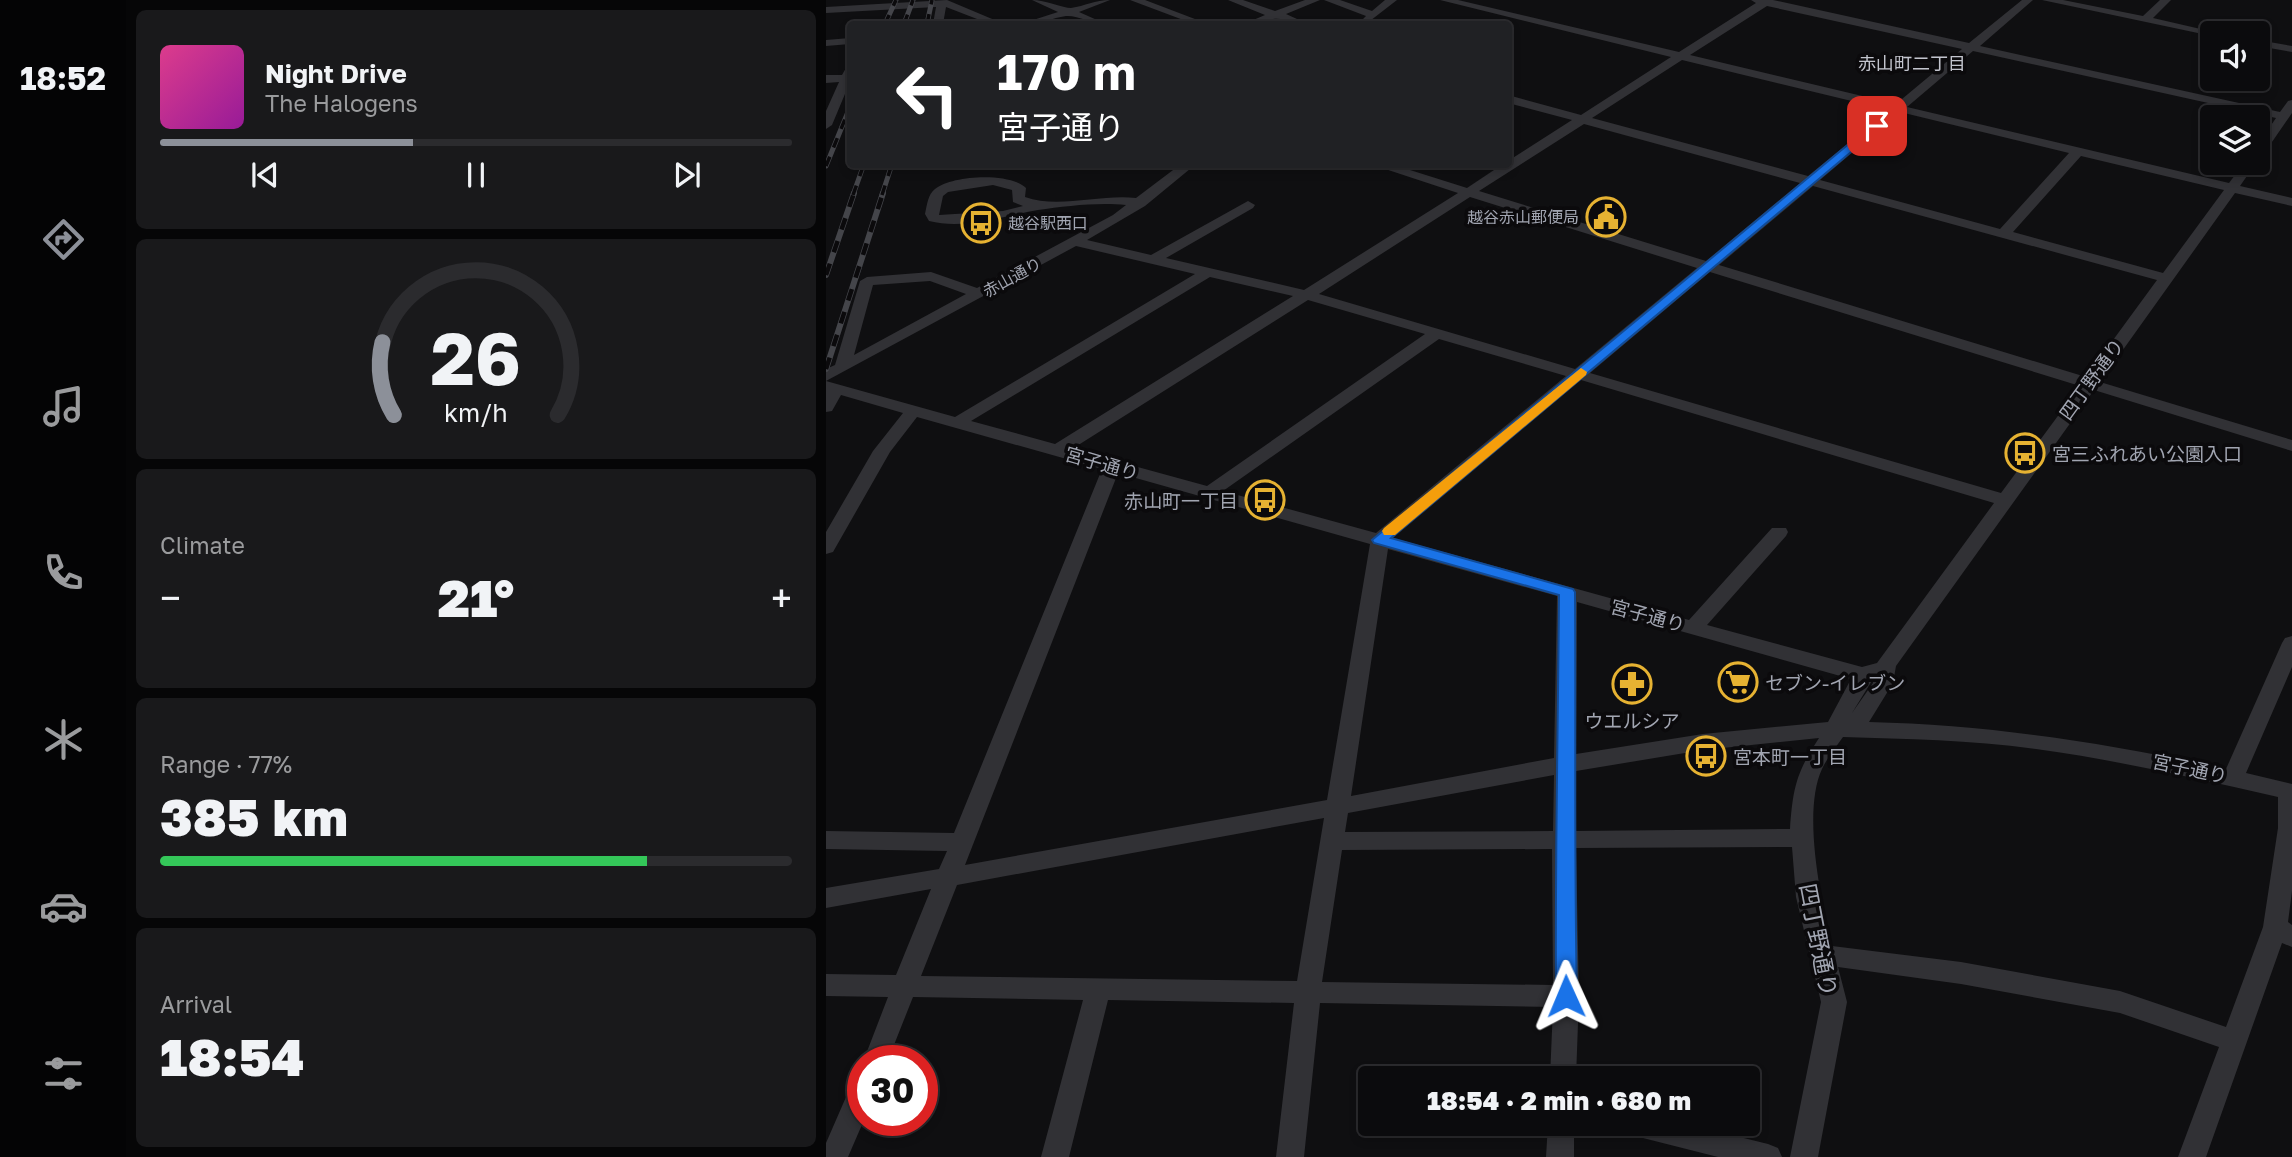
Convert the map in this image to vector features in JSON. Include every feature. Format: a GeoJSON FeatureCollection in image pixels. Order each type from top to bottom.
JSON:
{"type":"FeatureCollection","features":[{"type":"Feature","properties":{"kind":"street"},"geometry":{"type":"LineString","coordinates":[[1037,0],[1093,21]]}},
{"type":"Feature","properties":{"kind":"street"},"geometry":{"type":"LineString","coordinates":[[1040,21],[1105,0]]}},
{"type":"Feature","properties":{"kind":"street"},"geometry":{"type":"LineString","coordinates":[[1135,0],[1194,21]]}},
{"type":"Feature","properties":{"kind":"street"},"geometry":{"type":"LineString","coordinates":[[1233,0],[1294,21]]}},
{"type":"Feature","properties":{"kind":"street"},"geometry":{"type":"LineString","coordinates":[[1258,21],[1315,0]]}},
{"type":"Feature","properties":{"kind":"street"},"geometry":{"type":"LineString","coordinates":[[1329,0],[1374,15]]}},
{"type":"Feature","properties":{"kind":"street"},"geometry":{"type":"LineString","coordinates":[[1366,21],[1392,0]]}},
{"type":"Feature","properties":{"kind":"street"},"geometry":{"type":"LineString","coordinates":[[1445,0],[2292,202]]}},
{"type":"Feature","properties":{"kind":"street"},"geometry":{"type":"LineString","coordinates":[[1290,1157],[1308,993],[1380,540],[2028,0]]}},
{"type":"Feature","properties":{"kind":"street"},"geometry":{"type":"LineString","coordinates":[[2047,0],[2200,31]]}},
{"type":"Feature","properties":{"kind":"street"},"geometry":{"type":"LineString","coordinates":[[2145,20],[2166,0]]}},
{"type":"Feature","properties":{"kind":"street"},"geometry":{"type":"LineString","coordinates":[[1512,164],[1763,1],[2283,116]]}},
{"type":"Feature","properties":{"kind":"street"},"geometry":{"type":"LineString","coordinates":[[938,21],[941,2]]}},
{"type":"Feature","properties":{"kind":"street"},"geometry":{"type":"LineString","coordinates":[[826,10],[883,3],[941,2],[991,21]]}},
{"type":"Feature","properties":{"kind":"street"},"geometry":{"type":"LineString","coordinates":[[876,18],[883,3]]}},
{"type":"Feature","properties":{"kind":"street"},"geometry":{"type":"LineString","coordinates":[[826,43],[847,41]]}},
{"type":"Feature","properties":{"kind":"street"},"geometry":{"type":"LineString","coordinates":[[2270,45],[2292,50]]}},
{"type":"Feature","properties":{"kind":"street"},"geometry":{"type":"LineString","coordinates":[[826,79],[847,74]]}},
{"type":"Feature","properties":{"kind":"street"},"geometry":{"type":"LineString","coordinates":[[830,120],[847,79]]}},
{"type":"Feature","properties":{"kind":"street"},"geometry":{"type":"LineString","coordinates":[[1512,100],[2166,278]]}},
{"type":"Feature","properties":{"kind":"street"},"geometry":{"type":"LineString","coordinates":[[2270,135],[2292,104]]}},
{"type":"Feature","properties":{"kind":"street"},"geometry":{"type":"LineString","coordinates":[[2004,233],[2077,152]]}},
{"type":"Feature","properties":{"kind":"street","name":"赤山通り"},"geometry":{"type":"LineString","coordinates":[[830,383],[842,367],[1076,242],[1140,203],[1185,168]]}},
{"type":"Feature","properties":{"kind":"street"},"geometry":{"type":"LineString","coordinates":[[1389,168],[2292,446]]}},
{"type":"Feature","properties":{"kind":"street"},"geometry":{"type":"LineString","coordinates":[[1058,450],[1505,168]]}},
{"type":"Feature","properties":{"kind":"street","name":"四丁野通り"},"geometry":{"type":"LineString","coordinates":[[1837,729],[1861,718],[1883,683],[1885,665],[2241,175]]}},
{"type":"Feature","properties":{"kind":"street"},"geometry":{"type":"LineString","coordinates":[[1037,205],[1018,199],[1019,188],[1014,184],[955,186],[937,194],[932,214],[934,218],[943,220],[1004,215],[1037,205],[1116,200],[1140,203]]}},
{"type":"Feature","properties":{"kind":"street"},"geometry":{"type":"LineString","coordinates":[[1154,259],[1248,205]]}},
{"type":"Feature","properties":{"kind":"street"},"geometry":{"type":"LineString","coordinates":[[1076,242],[1307,295],[2005,500]]}},
{"type":"Feature","properties":{"kind":"street"},"geometry":{"type":"LineString","coordinates":[[957,422],[1210,271]]}},
{"type":"Feature","properties":{"kind":"street"},"geometry":{"type":"LineString","coordinates":[[842,367],[867,281],[931,276],[979,294]]}},
{"type":"Feature","properties":{"kind":"street"},"geometry":{"type":"LineString","coordinates":[[1210,492],[1437,333]]}},
{"type":"Feature","properties":{"kind":"street"},"geometry":{"type":"LineString","coordinates":[[826,407],[830,383]]}},
{"type":"Feature","properties":{"kind":"street","name":"宮子通り"},"geometry":{"type":"LineString","coordinates":[[830,383],[914,410],[1112,466],[1864,674]]}},
{"type":"Feature","properties":{"kind":"street"},"geometry":{"type":"LineString","coordinates":[[826,548],[882,451],[914,410]]}},
{"type":"Feature","properties":{"kind":"street"},"geometry":{"type":"LineString","coordinates":[[881,1045],[1112,466]]}},
{"type":"Feature","properties":{"kind":"street"},"geometry":{"type":"LineString","coordinates":[[1694,627],[1779,532]]}},
{"type":"Feature","properties":{"kind":"street"},"geometry":{"type":"LineString","coordinates":[[1563,1066],[1567,592]]}},
{"type":"Feature","properties":{"kind":"street"},"geometry":{"type":"LineString","coordinates":[[2234,778],[2292,643]]}},
{"type":"Feature","properties":{"kind":"street"},"geometry":{"type":"LineString","coordinates":[[1864,674],[1885,665]]}},
{"type":"Feature","properties":{"kind":"street","name":"四丁野通り"},"geometry":{"type":"LineString","coordinates":[[1804,1157],[1834,1002],[1824,955],[1813,925],[1801,838],[1804,794],[1811,768],[1837,729],[1841,715],[1864,674]]}},
{"type":"Feature","properties":{"kind":"street","name":"宮子通り"},"geometry":{"type":"LineString","coordinates":[[826,898],[1149,842],[1567,764],[1703,742],[1837,729],[1946,732],[2036,741],[2150,760],[2291,792]]}},
{"type":"Feature","properties":{"kind":"street"},"geometry":{"type":"LineString","coordinates":[[2192,1157],[2232,1041],[2283,932],[2291,792]]}},
{"type":"Feature","properties":{"kind":"street"},"geometry":{"type":"LineString","coordinates":[[1334,841],[1801,838]]}},
{"type":"Feature","properties":{"kind":"street"},"geometry":{"type":"LineString","coordinates":[[826,840],[962,842]]}},
{"type":"Feature","properties":{"kind":"street"},"geometry":{"type":"LineString","coordinates":[[1824,955],[1961,974],[2120,1002],[2232,1041]]}},
{"type":"Feature","properties":{"kind":"street"},"geometry":{"type":"LineString","coordinates":[[826,985],[1566,996]]}},
{"type":"Feature","properties":{"kind":"street"},"geometry":{"type":"LineString","coordinates":[[1055,1157],[1098,989]]}},
{"type":"Feature","properties":{"kind":"street"},"geometry":{"type":"LineString","coordinates":[[834,1157],[847,1127]]}},
{"type":"Feature","properties":{"kind":"street"},"geometry":{"type":"LineString","coordinates":[[1560,1157],[1561,1136]]}},
{"type":"Feature","properties":{"kind":"street"},"geometry":{"type":"LineString","coordinates":[[1686,1136],[1768,1157]]}},
{"type":"Feature","properties":{"kind":"railway"},"geometry":{"type":"LineString","coordinates":[[886,21],[896,0]]}},
{"type":"Feature","properties":{"kind":"railway"},"geometry":{"type":"LineString","coordinates":[[905,21],[913,0]]}},
{"type":"Feature","properties":{"kind":"railway"},"geometry":{"type":"LineString","coordinates":[[928,21],[932,0]]}},
{"type":"Feature","properties":{"kind":"railway"},"geometry":{"type":"LineString","coordinates":[[826,166],[847,114]]}},
{"type":"Feature","properties":{"kind":"railway"},"geometry":{"type":"LineString","coordinates":[[853,195],[863,168]]}},
{"type":"Feature","properties":{"kind":"railway"},"geometry":{"type":"LineString","coordinates":[[882,195],[891,168]]}},
{"type":"Feature","properties":{"kind":"railway"},"geometry":{"type":"LineString","coordinates":[[826,275],[854,193]]}},
{"type":"Feature","properties":{"kind":"railway"},"geometry":{"type":"LineString","coordinates":[[826,369],[883,193]]}},
{"type":"Feature","properties":{"kind":"slow traffic"},"geometry":{"type":"LineString","coordinates":[[1390,531],[1581,372]]}},
{"type":"Feature","properties":{"kind":"place","name":"越谷赤山郵便局"},"geometry":{"type":"Point","coordinates":[1606,217]}},
{"type":"Feature","properties":{"kind":"place","name":"越谷駅西口"},"geometry":{"type":"Point","coordinates":[981,223]}},
{"type":"Feature","properties":{"kind":"place","name":"宮三ふれあい公園入口"},"geometry":{"type":"Point","coordinates":[2025,453]}},
{"type":"Feature","properties":{"kind":"place","name":"赤山町一丁目"},"geometry":{"type":"Point","coordinates":[1265,500]}},
{"type":"Feature","properties":{"kind":"place","name":"セブン-イレブン"},"geometry":{"type":"Point","coordinates":[1738,682]}},
{"type":"Feature","properties":{"kind":"place","name":"ウエルシア"},"geometry":{"type":"Point","coordinates":[1632,684]}},
{"type":"Feature","properties":{"kind":"place","name":"宮本町一丁目"},"geometry":{"type":"Point","coordinates":[1706,756]}},
{"type":"Feature","properties":{"kind":"district","name":"赤山町二丁目"},"geometry":{"type":"Point","coordinates":[1912,63]}},
{"type":"Feature","properties":{"kind":"route"},"geometry":{"type":"LineString","coordinates":[[1566,996],[1564,840],[1567,592],[1380,540],[1877,126]]}}]}
